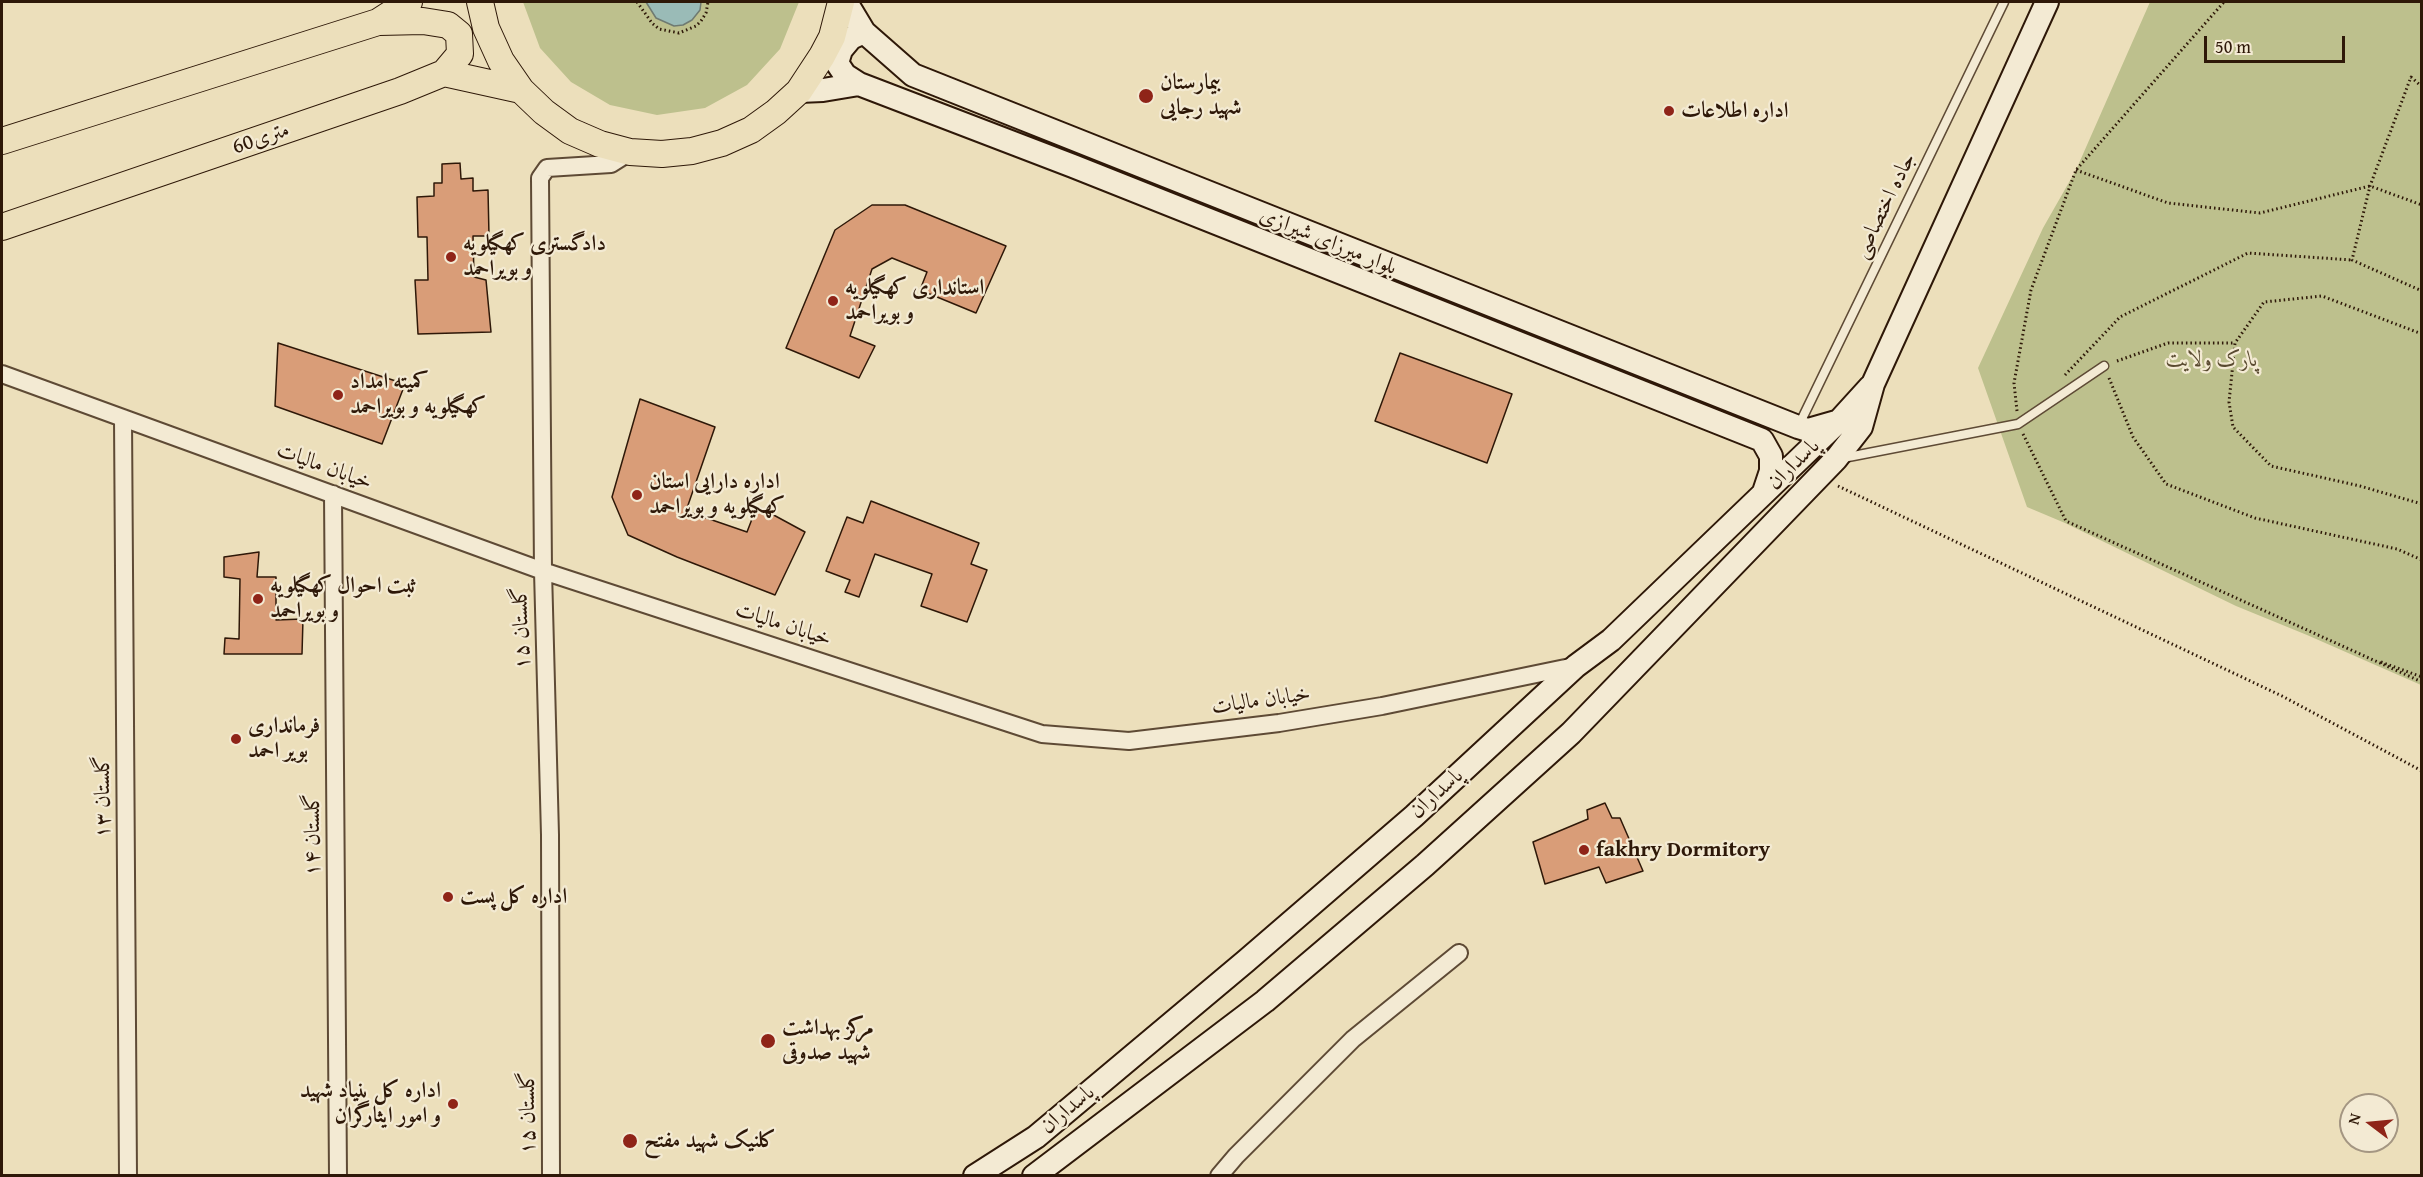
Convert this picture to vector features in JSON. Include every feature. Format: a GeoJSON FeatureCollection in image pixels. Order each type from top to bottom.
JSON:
{"type":"FeatureCollection","features":[{"type":"Feature","properties":{"kind":"main road"},"geometry":{"type":"LineString","coordinates":[[2,141],[378,22],[410,2]]}},
{"type":"Feature","properties":{"kind":"main road"},"geometry":{"type":"LineString","coordinates":[[480,2],[486,28],[501,61],[521,90],[544,112],[570,131],[600,144],[630,152],[662,154],[693,151],[722,143],[759,124],[776,112],[799,91],[822,56],[832,37],[843,2]]}},
{"type":"Feature","properties":{"kind":"main road","name":"بلوار میرزای شیرازی"},"geometry":{"type":"LineString","coordinates":[[843,2],[864,32],[913,75],[1798,427],[1808,430],[1840,420]]}},
{"type":"Feature","properties":{"kind":"main road","name":"پاسداران"},"geometry":{"type":"LineString","coordinates":[[1034,1176],[1265,1001],[1425,865],[1571,733],[1836,459],[1861,427],[1873,384],[2046,2]]}},
{"type":"Feature","properties":{"kind":"main road"},"geometry":{"type":"LineString","coordinates":[[378,22],[423,21],[448,25],[459,34],[460,54],[444,73],[521,90]]}},
{"type":"Feature","properties":{"kind":"main road"},"geometry":{"type":"LineString","coordinates":[[859,84],[845,75],[837,63],[841,50],[851,38],[864,32]]}},
{"type":"Feature","properties":{"kind":"main road","name":"60متری"},"geometry":{"type":"LineString","coordinates":[[2,227],[400,92],[444,73]]}},
{"type":"Feature","properties":{"kind":"main road"},"geometry":{"type":"LineString","coordinates":[[799,91],[859,84]]}},
{"type":"Feature","properties":{"kind":"main road","name":"بلوار میرزای شیرازی"},"geometry":{"type":"LineString","coordinates":[[859,84],[1062,162],[1762,440],[1771,456],[1772,471],[1763,495]]}},
{"type":"Feature","properties":{"kind":"main road","name":"پاسداران"},"geometry":{"type":"LineString","coordinates":[[975,1176],[1036,1137],[1414,816],[1576,666],[1611,640],[1840,420],[1873,384]]}},
{"type":"Feature","properties":{"kind":"main road"},"geometry":{"type":"LineString","coordinates":[[1662,589],[1655,604],[1660,613],[1671,619],[1687,614]]}},
{"type":"Feature","properties":{"kind":"main road"},"geometry":{"type":"LineString","coordinates":[[1611,640],[1624,638],[1632,644],[1635,654],[1629,672]]}},
{"type":"Feature","properties":{"kind":"street","name":"گلستان ۱۵"},"geometry":{"type":"LineString","coordinates":[[550,1176],[550,835],[543,571],[540,178],[547,168],[611,164],[630,152]]}},
{"type":"Feature","properties":{"kind":"street","name":"خیابان مالیات"},"geometry":{"type":"LineString","coordinates":[[2,374],[543,571],[1042,734],[1129,741],[1268,724],[1382,706],[1576,666]]}},
{"type":"Feature","properties":{"kind":"street","name":"گلستان ۱۳"},"geometry":{"type":"LineString","coordinates":[[123,418],[128,1176]]}},
{"type":"Feature","properties":{"kind":"street","name":"گلستان ۱۴"},"geometry":{"type":"LineString","coordinates":[[333,494],[338,1176]]}},
{"type":"Feature","properties":{"kind":"street"},"geometry":{"type":"LineString","coordinates":[[1220,1176],[1236,1156],[1353,1039],[1459,953]]}},
{"type":"Feature","properties":{"kind":"lane","name":"جاده اختصاصی"},"geometry":{"type":"LineString","coordinates":[[1798,427],[2004,2]]}},
{"type":"Feature","properties":{"kind":"lane"},"geometry":{"type":"LineString","coordinates":[[1836,459],[2018,424],[2104,366]]}},
{"type":"Feature","properties":{"kind":"path"},"geometry":{"type":"LineString","coordinates":[[637,2],[652,23],[659,28],[679,33],[696,26],[701,21],[706,13],[708,2]]}},
{"type":"Feature","properties":{"kind":"path"},"geometry":{"type":"LineString","coordinates":[[2224,2],[2076,170],[2031,290],[2014,383],[2018,424],[2066,521],[2421,682]]}},
{"type":"Feature","properties":{"kind":"path"},"geometry":{"type":"LineString","coordinates":[[2352,260],[2370,186],[2411,77],[2421,87]]}},
{"type":"Feature","properties":{"kind":"path"},"geometry":{"type":"LineString","coordinates":[[2076,170],[2168,203],[2260,213],[2370,186],[2421,206]]}},
{"type":"Feature","properties":{"kind":"path"},"geometry":{"type":"LineString","coordinates":[[2057,383],[2120,317],[2248,253],[2352,260],[2421,291]]}},
{"type":"Feature","properties":{"kind":"path"},"geometry":{"type":"LineString","coordinates":[[2421,334],[2322,296],[2264,302],[2235,343],[2229,402],[2233,427],[2271,466],[2360,486],[2421,504]]}},
{"type":"Feature","properties":{"kind":"path"},"geometry":{"type":"LineString","coordinates":[[2235,343],[2168,343],[2104,366],[2133,437],[2166,484],[2255,518],[2397,549],[2421,560]]}},
{"type":"Feature","properties":{"kind":"path"},"geometry":{"type":"LineString","coordinates":[[1819,477],[2282,696],[2421,771]]}},
{"type":"Feature","properties":{"kind":"path"},"geometry":{"type":"LineString","coordinates":[[2356,654],[2421,676]]}},
{"type":"Feature","properties":{"kind":"green space"},"geometry":{"type":"Polygon","coordinates":[[[523,2],[799,2],[780,49],[747,85],[705,108],[657,115],[610,105],[571,82],[540,48],[523,2]]]}},
{"type":"Feature","properties":{"kind":"green space","name":"پارک ولایت"},"geometry":{"type":"Polygon","coordinates":[[[2150,2],[2421,2],[2421,685],[2236,606],[2065,523],[2027,507],[1978,368],[2043,228],[2076,170],[2150,2]]]}},
{"type":"Feature","properties":{"kind":"water"},"geometry":{"type":"Polygon","coordinates":[[[646,2],[701,2],[700,10],[692,20],[683,25],[674,26],[656,18],[646,2]]]}},
{"type":"Feature","properties":{"kind":"building","name":"دادگستری کهگیلویه و بویراحمد"},"geometry":{"type":"Polygon","coordinates":[[[460,163],[461,179],[473,178],[473,191],[488,190],[489,236],[473,236],[474,277],[486,280],[491,332],[418,334],[415,280],[428,280],[427,237],[418,237],[417,197],[434,196],[434,183],[442,183],[442,164],[460,163]]]}},
{"type":"Feature","properties":{"kind":"building","name":"استانداری کهگیلویه و بویراحمد"},"geometry":{"type":"Polygon","coordinates":[[[872,205],[905,205],[1006,246],[976,313],[920,290],[927,272],[892,258],[872,269],[850,336],[875,346],[859,378],[786,348],[835,230],[872,205]]]}},
{"type":"Feature","properties":{"kind":"building","name":"کمیته امداد کهگیلویه و بویراحمد"},"geometry":{"type":"Polygon","coordinates":[[[278,343],[405,384],[382,444],[275,406],[278,343]]]}},
{"type":"Feature","properties":{"kind":"building"},"geometry":{"type":"Polygon","coordinates":[[[1400,353],[1512,394],[1487,463],[1375,421],[1400,353]]]}},
{"type":"Feature","properties":{"kind":"building","name":"اداره دارایی استان کهگیلویه و بویراحمد"},"geometry":{"type":"Polygon","coordinates":[[[640,399],[715,427],[686,511],[747,532],[757,506],[805,532],[775,595],[677,557],[628,535],[612,497],[640,399]]]}},
{"type":"Feature","properties":{"kind":"building"},"geometry":{"type":"Polygon","coordinates":[[[871,501],[979,543],[971,564],[987,570],[967,622],[921,606],[932,574],[875,554],[859,597],[845,592],[850,580],[826,571],[847,517],[863,523],[871,501]]]}},
{"type":"Feature","properties":{"kind":"building","name":"ثبت احوال کهگیلویه و بویراحمد"},"geometry":{"type":"Polygon","coordinates":[[[259,552],[257,577],[276,577],[276,620],[303,619],[302,654],[224,654],[225,638],[239,639],[240,579],[224,577],[224,557],[259,552]]]}},
{"type":"Feature","properties":{"kind":"building","name":"fakhry Dormitory"},"geometry":{"type":"Polygon","coordinates":[[[1605,803],[1612,818],[1620,818],[1643,871],[1606,883],[1599,867],[1545,884],[1533,842],[1588,819],[1587,810],[1605,803]]]}},
{"type":"Feature","properties":{"kind":"place","name":"بیمارستان شهید رجایی"},"geometry":{"type":"Point","coordinates":[1146,96]}},
{"type":"Feature","properties":{"kind":"place","name":"اداره اطلاعات"},"geometry":{"type":"Point","coordinates":[1669,111]}},
{"type":"Feature","properties":{"kind":"place","name":"دادگستری کهگیلویه و بویراحمد"},"geometry":{"type":"Point","coordinates":[451,257]}},
{"type":"Feature","properties":{"kind":"place","name":"استانداری کهگیلویه و بویراحمد"},"geometry":{"type":"Point","coordinates":[833,301]}},
{"type":"Feature","properties":{"kind":"place","name":"کمیته امداد کهگیلویه و بویراحمد"},"geometry":{"type":"Point","coordinates":[338,395]}},
{"type":"Feature","properties":{"kind":"place","name":"اداره دارایی استان کهگیلویه و بویراحمد"},"geometry":{"type":"Point","coordinates":[637,495]}},
{"type":"Feature","properties":{"kind":"place","name":"ثبت احوال کهگیلویه و بویراحمد"},"geometry":{"type":"Point","coordinates":[258,599]}},
{"type":"Feature","properties":{"kind":"place","name":"فرمانداری بویر احمد"},"geometry":{"type":"Point","coordinates":[236,739]}},
{"type":"Feature","properties":{"kind":"place","name":"fakhry Dormitory"},"geometry":{"type":"Point","coordinates":[1584,850]}},
{"type":"Feature","properties":{"kind":"place","name":"اداره کل پست"},"geometry":{"type":"Point","coordinates":[448,897]}},
{"type":"Feature","properties":{"kind":"place","name":"مرکز بهداشت شهید صدوقی"},"geometry":{"type":"Point","coordinates":[768,1041]}},
{"type":"Feature","properties":{"kind":"place","name":"اداره کل بنیاد شهید و امور ایثارگران"},"geometry":{"type":"Point","coordinates":[453,1104]}},
{"type":"Feature","properties":{"kind":"place","name":"کلنیک شهید مفتح"},"geometry":{"type":"Point","coordinates":[630,1141]}}]}
